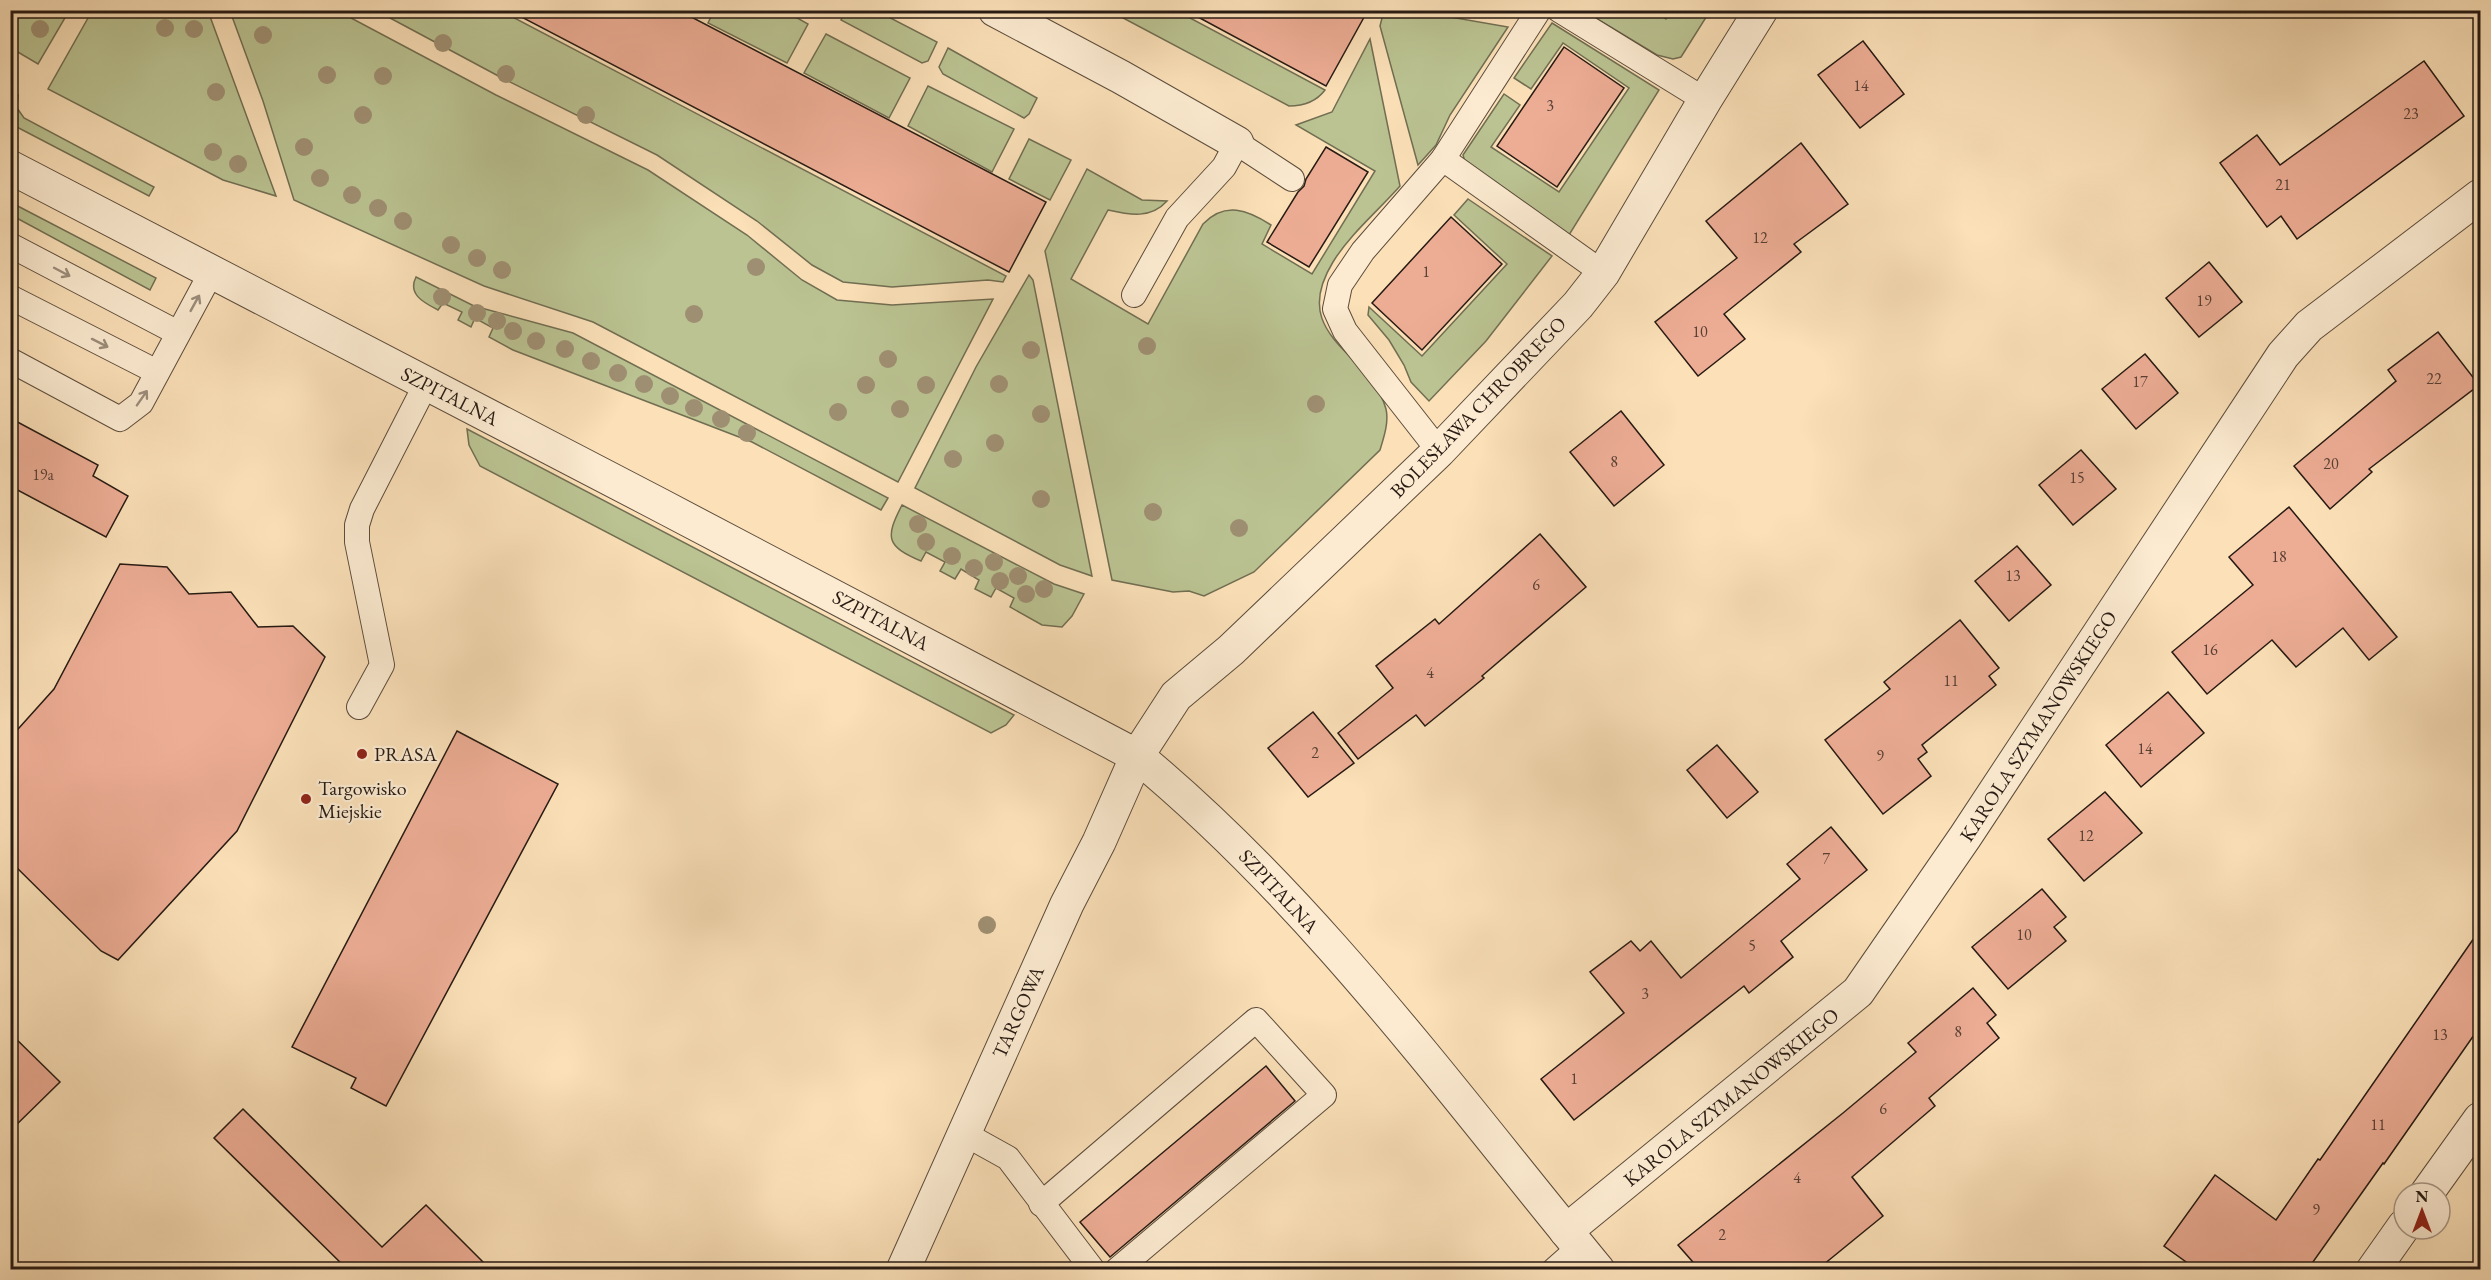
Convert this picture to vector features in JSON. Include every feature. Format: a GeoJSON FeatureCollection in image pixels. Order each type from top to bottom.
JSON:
{"type":"FeatureCollection","features":[{"type":"Feature","properties":{"kind":"street"},"geometry":{"type":"LineString","coordinates":[[995,10],[1121,77],[1237,143]]}},
{"type":"Feature","properties":{"kind":"street","name":"BOLESŁAWA CHROBREGO"},"geometry":{"type":"LineString","coordinates":[[1137,756],[1176,696],[1231,650],[1439,451],[1578,305],[1603,273],[1761,10]]}},
{"type":"Feature","properties":{"kind":"street","name":"SZPITALNA"},"geometry":{"type":"LineString","coordinates":[[10,167],[1137,756],[1189,799],[1247,855],[1346,964],[1581,1249]]}},
{"type":"Feature","properties":{"kind":"street","name":"KAROLA SZYMANOWSKIEGO"},"geometry":{"type":"LineString","coordinates":[[1581,1249],[1858,992],[1965,837],[2283,355],[2308,326],[2481,196]]}},
{"type":"Feature","properties":{"kind":"street","name":"TARGOWA"},"geometry":{"type":"LineString","coordinates":[[903,1269],[1067,904],[1099,842],[1137,756]]}},
{"type":"Feature","properties":{"kind":"street"},"geometry":{"type":"LineString","coordinates":[[2436,1181],[2481,1119]]}},
{"type":"Feature","properties":{"kind":"street"},"geometry":{"type":"LineString","coordinates":[[2373,1269],[2393,1241]]}},
{"type":"Feature","properties":{"kind":"lane"},"geometry":{"type":"LineString","coordinates":[[1439,451],[1345,331],[1335,309],[1341,285],[1364,251],[1443,159],[1539,10]]}},
{"type":"Feature","properties":{"kind":"lane"},"geometry":{"type":"LineString","coordinates":[[1559,10],[1705,100]]}},
{"type":"Feature","properties":{"kind":"lane"},"geometry":{"type":"LineString","coordinates":[[1134,295],[1178,218],[1224,167],[1237,143],[1292,179]]}},
{"type":"Feature","properties":{"kind":"lane"},"geometry":{"type":"LineString","coordinates":[[1443,159],[1603,273]]}},
{"type":"Feature","properties":{"kind":"lane"},"geometry":{"type":"LineString","coordinates":[[10,245],[178,333]]}},
{"type":"Feature","properties":{"kind":"lane"},"geometry":{"type":"LineString","coordinates":[[10,360],[120,419],[141,403],[211,273]]}},
{"type":"Feature","properties":{"kind":"lane"},"geometry":{"type":"LineString","coordinates":[[10,297],[157,372]]}},
{"type":"Feature","properties":{"kind":"lane"},"geometry":{"type":"LineString","coordinates":[[359,707],[382,665],[357,542],[357,525],[362,509],[426,384]]}},
{"type":"Feature","properties":{"kind":"lane"},"geometry":{"type":"LineString","coordinates":[[1041,1204],[1256,1020],[1324,1095],[1117,1269]]}},
{"type":"Feature","properties":{"kind":"lane"},"geometry":{"type":"LineString","coordinates":[[963,1133],[1008,1158],[1093,1269]]}},
{"type":"Feature","properties":{"kind":"lane"},"geometry":{"type":"LineString","coordinates":[[1554,1269],[1581,1249]]}},
{"type":"Feature","properties":{"kind":"green space"},"geometry":{"type":"Polygon","coordinates":[[[11,10],[69,11],[38,64],[11,48],[11,10]]]}},
{"type":"Feature","properties":{"kind":"green space"},"geometry":{"type":"Polygon","coordinates":[[[783,10],[808,24],[787,63],[708,23],[714,11],[783,10]]]}},
{"type":"Feature","properties":{"kind":"green space"},"geometry":{"type":"Polygon","coordinates":[[[846,10],[877,11],[937,42],[928,61],[922,63],[841,20],[846,10]]]}},
{"type":"Feature","properties":{"kind":"green space"},"geometry":{"type":"Polygon","coordinates":[[[1410,10],[1508,27],[1450,115],[1436,145],[1418,165],[1380,26],[1382,18],[1389,14],[1410,10]]]}},
{"type":"Feature","properties":{"kind":"green space"},"geometry":{"type":"Polygon","coordinates":[[[92,11],[208,11],[276,196],[223,180],[48,89],[92,11]]]}},
{"type":"Feature","properties":{"kind":"green space"},"geometry":{"type":"Polygon","coordinates":[[[230,11],[338,11],[496,95],[648,170],[747,235],[802,280],[837,300],[892,305],[993,299],[898,482],[593,322],[484,286],[294,200],[263,101],[230,11]]]}},
{"type":"Feature","properties":{"kind":"green space"},"geometry":{"type":"Polygon","coordinates":[[[377,11],[501,11],[1006,276],[1003,282],[988,280],[892,287],[843,282],[812,265],[757,221],[657,155],[504,79],[377,11]]]}},
{"type":"Feature","properties":{"kind":"green space"},"geometry":{"type":"Polygon","coordinates":[[[1110,11],[1177,11],[1325,90],[1318,98],[1309,102],[1289,106],[1110,11]]]}},
{"type":"Feature","properties":{"kind":"green space"},"geometry":{"type":"Polygon","coordinates":[[[1584,11],[1654,11],[1666,19],[1672,11],[1710,11],[1681,57],[1673,59],[1657,55],[1584,11]]]}},
{"type":"Feature","properties":{"kind":"green space"},"geometry":{"type":"Polygon","coordinates":[[[1552,23],[1659,90],[1569,235],[1465,162],[1463,155],[1504,94],[1520,105],[1491,147],[1559,192],[1629,88],[1563,43],[1531,89],[1514,78],[1552,23]]]}},
{"type":"Feature","properties":{"kind":"green space"},"geometry":{"type":"Polygon","coordinates":[[[826,34],[910,78],[889,118],[804,73],[826,34]]]}},
{"type":"Feature","properties":{"kind":"green space"},"geometry":{"type":"Polygon","coordinates":[[[1370,39],[1400,186],[1356,232],[1333,262],[1321,287],[1320,308],[1325,326],[1377,389],[1386,409],[1386,424],[1380,450],[1254,572],[1204,596],[1189,591],[1173,592],[1112,580],[1045,251],[1087,169],[1142,200],[1167,201],[1161,207],[1147,213],[1132,214],[1108,210],[1071,279],[1148,324],[1203,224],[1220,212],[1237,210],[1245,212],[1271,225],[1262,244],[1312,274],[1375,171],[1296,125],[1332,112],[1370,39]]]}},
{"type":"Feature","properties":{"kind":"green space"},"geometry":{"type":"Polygon","coordinates":[[[948,48],[1037,98],[1029,114],[1024,118],[943,74],[939,67],[948,48]]]}},
{"type":"Feature","properties":{"kind":"green space"},"geometry":{"type":"Polygon","coordinates":[[[928,86],[1014,129],[992,172],[908,126],[928,86]]]}},
{"type":"Feature","properties":{"kind":"green space"},"geometry":{"type":"Polygon","coordinates":[[[11,91],[18,95],[17,108],[24,118],[154,187],[149,196],[11,124],[11,91]]]}},
{"type":"Feature","properties":{"kind":"green space"},"geometry":{"type":"Polygon","coordinates":[[[1029,139],[1071,160],[1050,200],[1009,179],[1029,139]]]}},
{"type":"Feature","properties":{"kind":"green space"},"geometry":{"type":"Polygon","coordinates":[[[1468,199],[1552,256],[1486,341],[1429,401],[1411,382],[1389,340],[1368,315],[1369,307],[1422,356],[1507,264],[1454,215],[1468,199]]]}},
{"type":"Feature","properties":{"kind":"green space"},"geometry":{"type":"Polygon","coordinates":[[[10,202],[156,278],[150,290],[11,215],[10,202]]]}},
{"type":"Feature","properties":{"kind":"green space"},"geometry":{"type":"Polygon","coordinates":[[[1029,275],[1033,280],[1092,576],[1060,565],[915,488],[976,367],[1029,275]]]}},
{"type":"Feature","properties":{"kind":"green space"},"geometry":{"type":"Polygon","coordinates":[[[416,277],[474,306],[573,333],[888,498],[881,510],[752,442],[513,350],[489,337],[493,328],[475,318],[471,327],[458,320],[462,312],[443,303],[438,310],[419,298],[414,289],[416,277]]]}},
{"type":"Feature","properties":{"kind":"green space"},"geometry":{"type":"Polygon","coordinates":[[[467,429],[1014,715],[1006,725],[991,733],[480,466],[469,445],[467,429]]]}},
{"type":"Feature","properties":{"kind":"green space"},"geometry":{"type":"Polygon","coordinates":[[[902,505],[1054,584],[1084,594],[1072,616],[1062,627],[1042,625],[1010,607],[1014,598],[996,588],[991,597],[975,589],[979,580],[961,569],[955,579],[940,571],[945,562],[926,552],[921,561],[901,551],[892,540],[891,533],[902,505]]]}},
{"type":"Feature","properties":{"kind":"building"},"geometry":{"type":"Polygon","coordinates":[[[508,10],[678,10],[1046,202],[1009,272],[508,10]]]}},
{"type":"Feature","properties":{"kind":"building"},"geometry":{"type":"Polygon","coordinates":[[[1185,10],[1368,10],[1326,86],[1185,10]]]}},
{"type":"Feature","properties":{"kind":"building"},"geometry":{"type":"Polygon","coordinates":[[[1863,41],[1904,94],[1860,128],[1818,75],[1863,41]]]}},
{"type":"Feature","properties":{"kind":"building"},"geometry":{"type":"Polygon","coordinates":[[[1564,47],[1624,88],[1557,187],[1497,146],[1564,47]]]}},
{"type":"Feature","properties":{"kind":"building"},"geometry":{"type":"Polygon","coordinates":[[[2424,61],[2464,116],[2297,239],[2281,216],[2267,227],[2220,163],[2257,135],[2280,165],[2424,61]]]}},
{"type":"Feature","properties":{"kind":"building"},"geometry":{"type":"Polygon","coordinates":[[[1801,143],[1848,204],[1794,244],[1801,252],[1724,314],[1745,339],[1698,376],[1655,322],[1737,258],[1706,221],[1801,143]]]}},
{"type":"Feature","properties":{"kind":"building"},"geometry":{"type":"Polygon","coordinates":[[[1326,147],[1368,172],[1309,267],[1267,242],[1304,186],[1326,147]]]}},
{"type":"Feature","properties":{"kind":"building"},"geometry":{"type":"Polygon","coordinates":[[[1451,217],[1502,264],[1422,350],[1372,303],[1451,217]]]}},
{"type":"Feature","properties":{"kind":"building"},"geometry":{"type":"Polygon","coordinates":[[[2209,262],[2242,302],[2199,337],[2166,298],[2209,262]]]}},
{"type":"Feature","properties":{"kind":"building"},"geometry":{"type":"Polygon","coordinates":[[[2438,332],[2479,385],[2369,469],[2372,472],[2330,509],[2294,466],[2396,381],[2388,370],[2438,332]]]}},
{"type":"Feature","properties":{"kind":"building"},"geometry":{"type":"Polygon","coordinates":[[[2145,354],[2178,393],[2136,429],[2102,389],[2145,354]]]}},
{"type":"Feature","properties":{"kind":"building"},"geometry":{"type":"Polygon","coordinates":[[[1621,411],[1664,465],[1614,506],[1570,452],[1621,411]]]}},
{"type":"Feature","properties":{"kind":"building"},"geometry":{"type":"Polygon","coordinates":[[[10,418],[98,465],[93,476],[128,496],[106,537],[10,486],[10,418]]]}},
{"type":"Feature","properties":{"kind":"building"},"geometry":{"type":"Polygon","coordinates":[[[2081,450],[2116,489],[2073,525],[2039,485],[2081,450]]]}},
{"type":"Feature","properties":{"kind":"building"},"geometry":{"type":"Polygon","coordinates":[[[2289,507],[2397,637],[2369,660],[2343,628],[2296,667],[2272,640],[2207,694],[2172,652],[2253,585],[2229,557],[2289,507]]]}},
{"type":"Feature","properties":{"kind":"building"},"geometry":{"type":"Polygon","coordinates":[[[1540,534],[1586,587],[1482,676],[1484,678],[1425,726],[1416,715],[1358,759],[1338,733],[1393,688],[1376,666],[1435,619],[1439,624],[1540,534]]]}},
{"type":"Feature","properties":{"kind":"building"},"geometry":{"type":"Polygon","coordinates":[[[2017,546],[2051,585],[2009,621],[1975,581],[2017,546]]]}},
{"type":"Feature","properties":{"kind":"building"},"geometry":{"type":"Polygon","coordinates":[[[120,564],[167,567],[189,594],[231,592],[258,627],[293,626],[325,657],[237,831],[118,960],[101,951],[10,861],[10,738],[54,689],[120,564]]]}},
{"type":"Feature","properties":{"kind":"building"},"geometry":{"type":"Polygon","coordinates":[[[1960,620],[1999,668],[1989,676],[1996,685],[1922,745],[1927,752],[1918,759],[1931,776],[1883,814],[1825,740],[1890,689],[1884,682],[1960,620]]]}},
{"type":"Feature","properties":{"kind":"building"},"geometry":{"type":"Polygon","coordinates":[[[2168,692],[2204,733],[2141,787],[2106,745],[2168,692]]]}},
{"type":"Feature","properties":{"kind":"building"},"geometry":{"type":"Polygon","coordinates":[[[1313,712],[1354,763],[1308,797],[1268,748],[1313,712]]]}},
{"type":"Feature","properties":{"kind":"building"},"geometry":{"type":"Polygon","coordinates":[[[457,731],[558,784],[386,1106],[351,1088],[356,1078],[292,1047],[457,731]]]}},
{"type":"Feature","properties":{"kind":"building"},"geometry":{"type":"Polygon","coordinates":[[[1717,745],[1758,792],[1727,818],[1687,770],[1717,745]]]}},
{"type":"Feature","properties":{"kind":"building"},"geometry":{"type":"Polygon","coordinates":[[[2105,792],[2142,833],[2084,881],[2048,839],[2105,792]]]}},
{"type":"Feature","properties":{"kind":"building"},"geometry":{"type":"Polygon","coordinates":[[[1831,827],[1867,870],[1781,941],[1793,957],[1749,993],[1744,986],[1574,1120],[1541,1079],[1624,1013],[1590,972],[1631,941],[1640,951],[1651,941],[1681,978],[1800,879],[1787,864],[1831,827]]]}},
{"type":"Feature","properties":{"kind":"building"},"geometry":{"type":"Polygon","coordinates":[[[2042,889],[2066,917],[2054,927],[2066,941],[2008,989],[1972,947],[2042,889]]]}},
{"type":"Feature","properties":{"kind":"building"},"geometry":{"type":"Polygon","coordinates":[[[2481,928],[2481,1025],[2308,1269],[2196,1269],[2164,1246],[2215,1175],[2276,1220],[2481,928]]]}},
{"type":"Feature","properties":{"kind":"building"},"geometry":{"type":"Polygon","coordinates":[[[1973,988],[1996,1015],[1987,1023],[1999,1038],[1929,1098],[1935,1106],[1852,1177],[1883,1216],[1818,1269],[1699,1269],[1678,1245],[1916,1052],[1908,1043],[1973,988]]]}},
{"type":"Feature","properties":{"kind":"building"},"geometry":{"type":"Polygon","coordinates":[[[10,1033],[60,1082],[10,1131],[10,1033]]]}},
{"type":"Feature","properties":{"kind":"building"},"geometry":{"type":"Polygon","coordinates":[[[1266,1066],[1295,1101],[1110,1257],[1080,1222],[1266,1066]]]}},
{"type":"Feature","properties":{"kind":"building"},"geometry":{"type":"Polygon","coordinates":[[[243,1109],[382,1247],[426,1205],[490,1269],[347,1269],[214,1138],[243,1109]]]}},
{"type":"Feature","properties":{"kind":"place","name":"PRASA"},"geometry":{"type":"Point","coordinates":[362,754]}},
{"type":"Feature","properties":{"kind":"place","name":"Targowisko Miejskie"},"geometry":{"type":"Point","coordinates":[306,799]}}]}
